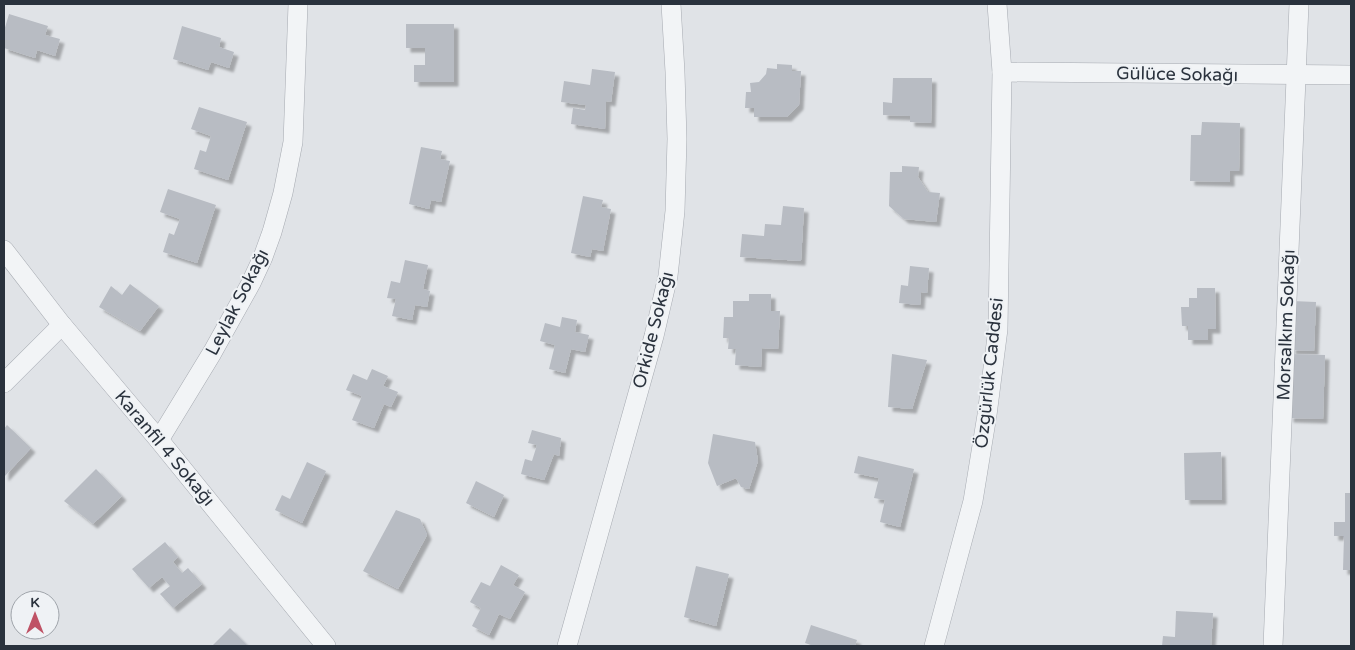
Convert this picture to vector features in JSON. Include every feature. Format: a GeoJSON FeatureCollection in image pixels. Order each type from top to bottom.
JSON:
{"type":"FeatureCollection","features":[{"type":"Feature","properties":{"kind":"street","name":"Leylak Sokağı"},"geometry":{"type":"LineString","coordinates":[[159,440],[212,353],[251,283],[272,232],[283,193],[293,142],[298,4]]}},
{"type":"Feature","properties":{"kind":"street","name":"Orkide Sokağı"},"geometry":{"type":"LineString","coordinates":[[567,646],[654,336],[668,276],[675,211],[677,139],[671,4]]}},
{"type":"Feature","properties":{"kind":"street","name":"Özgürlük Caddesi"},"geometry":{"type":"LineString","coordinates":[[934,646],[973,501],[998,329],[1002,72],[997,4]]}},
{"type":"Feature","properties":{"kind":"street","name":"Morsalkım Sokağı"},"geometry":{"type":"LineString","coordinates":[[1273,646],[1299,4]]}},
{"type":"Feature","properties":{"kind":"street","name":"Gülüce Sokağı"},"geometry":{"type":"LineString","coordinates":[[1002,72],[1351,75]]}},
{"type":"Feature","properties":{"kind":"street","name":"Karanfil 4 Sokağı"},"geometry":{"type":"LineString","coordinates":[[4,250],[62,325],[159,440],[326,646]]}},
{"type":"Feature","properties":{"kind":"street"},"geometry":{"type":"LineString","coordinates":[[4,383],[62,325]]}},
{"type":"Feature","properties":{"kind":"building"},"geometry":{"type":"Polygon","coordinates":[[[9,14],[48,26],[45,35],[60,39],[55,56],[37,50],[35,58],[4,48],[4,31],[9,14]]]}},
{"type":"Feature","properties":{"kind":"building"},"geometry":{"type":"Polygon","coordinates":[[[406,24],[454,24],[454,82],[414,82],[414,65],[425,65],[425,48],[406,48],[406,24]]]}},
{"type":"Feature","properties":{"kind":"building"},"geometry":{"type":"Polygon","coordinates":[[[182,26],[221,38],[219,47],[234,52],[229,68],[211,62],[208,70],[173,59],[182,26]]]}},
{"type":"Feature","properties":{"kind":"building"},"geometry":{"type":"Polygon","coordinates":[[[777,64],[792,65],[792,71],[801,71],[799,105],[787,117],[754,117],[754,108],[745,108],[746,92],[751,92],[750,83],[759,82],[766,74],[767,68],[777,69],[777,64]]]}},
{"type":"Feature","properties":{"kind":"building"},"geometry":{"type":"Polygon","coordinates":[[[592,69],[615,72],[611,102],[606,101],[605,129],[571,124],[573,108],[585,110],[586,105],[561,102],[564,81],[590,85],[592,69]]]}},
{"type":"Feature","properties":{"kind":"building"},"geometry":{"type":"Polygon","coordinates":[[[893,78],[932,78],[931,123],[910,122],[910,116],[883,115],[883,102],[892,103],[893,78]]]}},
{"type":"Feature","properties":{"kind":"building"},"geometry":{"type":"Polygon","coordinates":[[[199,107],[247,122],[228,180],[194,169],[200,150],[206,152],[211,136],[191,129],[199,107]]]}},
{"type":"Feature","properties":{"kind":"building"},"geometry":{"type":"Polygon","coordinates":[[[1202,122],[1240,123],[1239,171],[1230,171],[1230,182],[1190,181],[1191,135],[1201,135],[1202,122]]]}},
{"type":"Feature","properties":{"kind":"building"},"geometry":{"type":"Polygon","coordinates":[[[421,147],[442,151],[440,159],[450,161],[441,202],[431,200],[429,209],[409,204],[421,147]]]}},
{"type":"Feature","properties":{"kind":"building"},"geometry":{"type":"Polygon","coordinates":[[[902,166],[919,167],[918,177],[928,192],[940,193],[936,222],[904,219],[889,206],[890,172],[902,172],[902,166]]]}},
{"type":"Feature","properties":{"kind":"building"},"geometry":{"type":"Polygon","coordinates":[[[168,189],[216,205],[197,263],[163,252],[169,233],[174,235],[180,219],[160,212],[168,189]]]}},
{"type":"Feature","properties":{"kind":"building"},"geometry":{"type":"Polygon","coordinates":[[[583,196],[603,200],[601,207],[611,209],[603,251],[592,249],[590,257],[571,253],[583,196]]]}},
{"type":"Feature","properties":{"kind":"building"},"geometry":{"type":"Polygon","coordinates":[[[783,206],[804,208],[801,261],[740,257],[742,234],[764,236],[765,224],[781,225],[783,206]]]}},
{"type":"Feature","properties":{"kind":"building"},"geometry":{"type":"Polygon","coordinates":[[[405,260],[428,265],[423,289],[430,291],[427,307],[415,305],[412,320],[392,316],[396,299],[387,298],[391,281],[400,283],[405,260]]]}},
{"type":"Feature","properties":{"kind":"building"},"geometry":{"type":"Polygon","coordinates":[[[910,266],[929,268],[927,293],[921,292],[920,305],[899,303],[901,285],[908,286],[910,266]]]}},
{"type":"Feature","properties":{"kind":"building"},"geometry":{"type":"Polygon","coordinates":[[[130,284],[159,306],[140,331],[99,307],[111,286],[122,295],[130,284]]]}},
{"type":"Feature","properties":{"kind":"building"},"geometry":{"type":"Polygon","coordinates":[[[1197,288],[1215,288],[1216,329],[1208,329],[1208,340],[1188,340],[1188,326],[1182,326],[1181,307],[1189,307],[1189,298],[1197,298],[1197,288]]]}},
{"type":"Feature","properties":{"kind":"building"},"geometry":{"type":"Polygon","coordinates":[[[749,294],[771,294],[771,311],[780,311],[778,349],[762,348],[761,367],[735,365],[736,349],[728,349],[729,338],[723,338],[724,317],[733,317],[733,301],[749,301],[749,294]]]}},
{"type":"Feature","properties":{"kind":"building"},"geometry":{"type":"Polygon","coordinates":[[[1292,301],[1316,302],[1314,351],[1291,350],[1292,301]]]}},
{"type":"Feature","properties":{"kind":"building"},"geometry":{"type":"Polygon","coordinates":[[[562,317],[577,320],[575,332],[589,335],[585,352],[571,349],[565,373],[549,369],[555,345],[540,341],[545,323],[560,327],[562,317]]]}},
{"type":"Feature","properties":{"kind":"building"},"geometry":{"type":"Polygon","coordinates":[[[892,354],[927,360],[912,409],[888,407],[892,354]]]}},
{"type":"Feature","properties":{"kind":"building"},"geometry":{"type":"Polygon","coordinates":[[[1291,354],[1325,355],[1323,419],[1289,418],[1291,354]]]}},
{"type":"Feature","properties":{"kind":"building"},"geometry":{"type":"Polygon","coordinates":[[[372,369],[388,376],[383,386],[398,392],[391,407],[384,404],[374,428],[352,420],[362,396],[346,390],[353,374],[367,380],[372,369]]]}},
{"type":"Feature","properties":{"kind":"building"},"geometry":{"type":"Polygon","coordinates":[[[7,425],[31,448],[4,477],[4,429],[7,425]]]}},
{"type":"Feature","properties":{"kind":"building"},"geometry":{"type":"Polygon","coordinates":[[[532,430],[561,438],[559,456],[554,454],[544,480],[521,474],[525,459],[532,461],[537,445],[528,443],[532,430]]]}},
{"type":"Feature","properties":{"kind":"building"},"geometry":{"type":"Polygon","coordinates":[[[713,434],[755,442],[758,461],[749,489],[741,487],[736,478],[717,486],[708,463],[713,434]]]}},
{"type":"Feature","properties":{"kind":"building"},"geometry":{"type":"Polygon","coordinates":[[[1221,452],[1222,500],[1185,500],[1184,453],[1221,452]]]}},
{"type":"Feature","properties":{"kind":"building"},"geometry":{"type":"Polygon","coordinates":[[[858,456],[914,469],[900,527],[880,522],[885,500],[874,498],[879,478],[854,473],[858,456]]]}},
{"type":"Feature","properties":{"kind":"building"},"geometry":{"type":"Polygon","coordinates":[[[307,462],[326,471],[302,523],[275,510],[282,495],[290,499],[307,462]]]}},
{"type":"Feature","properties":{"kind":"building"},"geometry":{"type":"Polygon","coordinates":[[[96,469],[122,496],[93,524],[64,501],[96,469]]]}},
{"type":"Feature","properties":{"kind":"building"},"geometry":{"type":"Polygon","coordinates":[[[476,481],[504,495],[494,517],[466,503],[476,481]]]}},
{"type":"Feature","properties":{"kind":"building"},"geometry":{"type":"Polygon","coordinates":[[[1345,493],[1351,493],[1351,570],[1343,570],[1344,536],[1334,536],[1334,522],[1345,522],[1345,493]]]}},
{"type":"Feature","properties":{"kind":"building"},"geometry":{"type":"Polygon","coordinates":[[[396,510],[420,519],[427,535],[398,589],[363,571],[396,510]]]}},
{"type":"Feature","properties":{"kind":"building"},"geometry":{"type":"Polygon","coordinates":[[[165,542],[178,557],[173,562],[182,573],[188,568],[202,584],[173,608],[160,594],[170,586],[162,577],[149,588],[132,569],[165,542]]]}},
{"type":"Feature","properties":{"kind":"building"},"geometry":{"type":"Polygon","coordinates":[[[501,565],[519,575],[513,585],[525,592],[510,619],[499,614],[489,635],[472,626],[481,608],[470,602],[481,582],[490,586],[501,565]]]}},
{"type":"Feature","properties":{"kind":"building"},"geometry":{"type":"Polygon","coordinates":[[[696,566],[729,574],[716,626],[684,617],[696,566]]]}},
{"type":"Feature","properties":{"kind":"building"},"geometry":{"type":"Polygon","coordinates":[[[1176,611],[1213,613],[1211,646],[1162,646],[1163,636],[1175,637],[1176,611]]]}},
{"type":"Feature","properties":{"kind":"building"},"geometry":{"type":"Polygon","coordinates":[[[811,625],[857,640],[855,646],[814,646],[805,643],[811,625]]]}},
{"type":"Feature","properties":{"kind":"building"},"geometry":{"type":"Polygon","coordinates":[[[230,628],[248,646],[212,646],[230,628]]]}}]}
